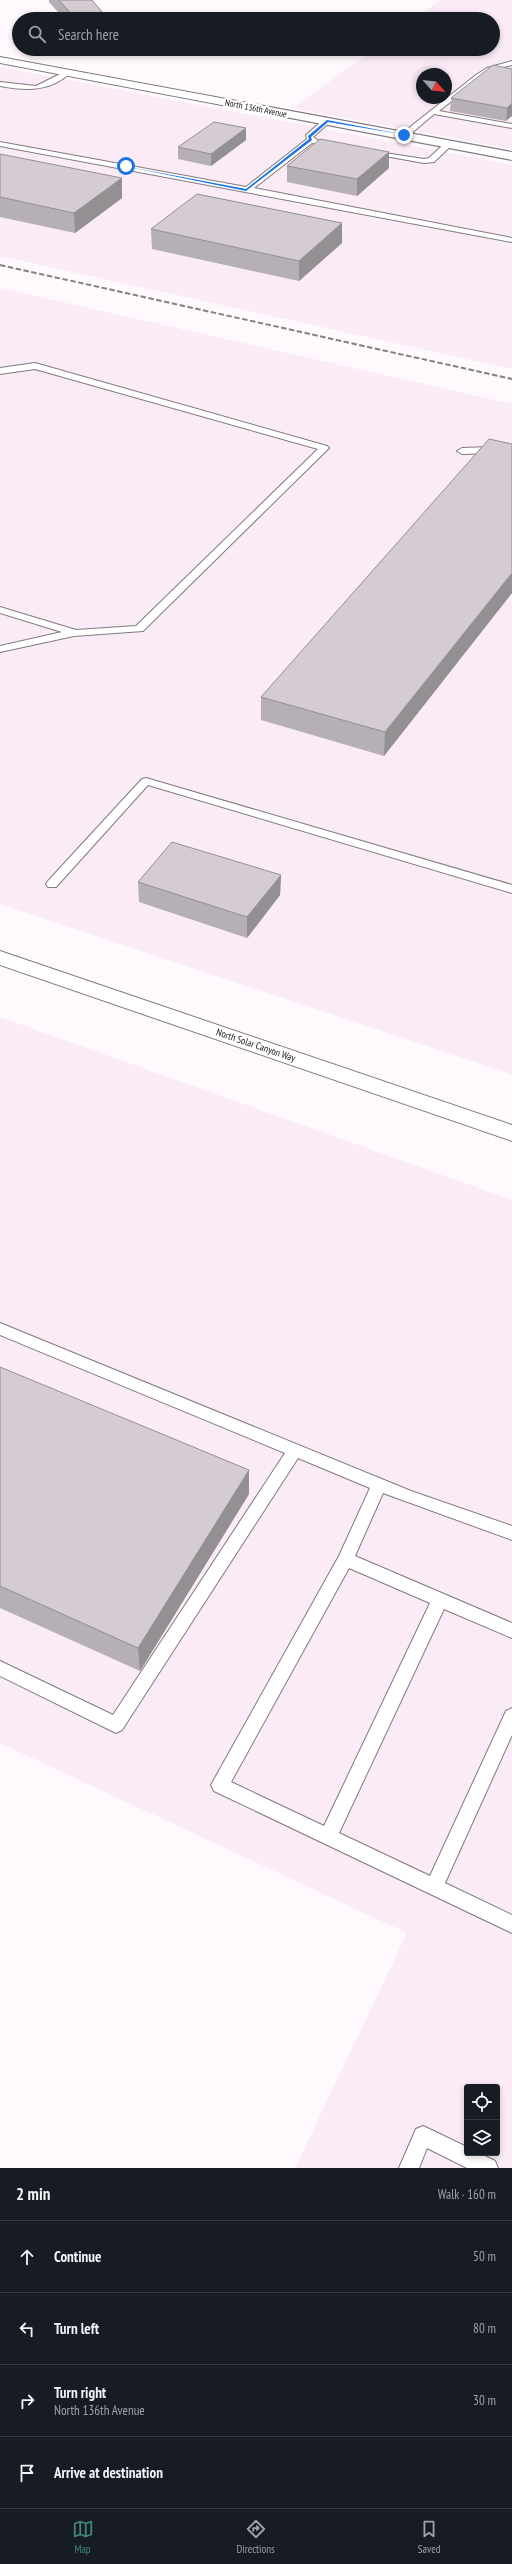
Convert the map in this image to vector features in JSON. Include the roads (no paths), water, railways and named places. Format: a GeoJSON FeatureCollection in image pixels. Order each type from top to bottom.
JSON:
{"type":"FeatureCollection","features":[{"type":"Feature","properties":{"kind":"street","name":"North 136th Avenue"},"geometry":{"type":"LineString","coordinates":[[0,60],[512,156]]}},
{"type":"Feature","properties":{"kind":"street","name":"North Solar Canyon Way"},"geometry":{"type":"LineString","coordinates":[[0,958],[512,1133]]}},
{"type":"Feature","properties":{"kind":"lane"},"geometry":{"type":"LineString","coordinates":[[404,135],[478,76],[490,69],[512,63]]}},
{"type":"Feature","properties":{"kind":"lane"},"geometry":{"type":"LineString","coordinates":[[0,84],[36,90],[43,88],[68,72]]}},
{"type":"Feature","properties":{"kind":"lane"},"geometry":{"type":"LineString","coordinates":[[433,112],[512,126]]}},
{"type":"Feature","properties":{"kind":"lane"},"geometry":{"type":"LineString","coordinates":[[246,190],[310,140],[309,137],[327,121]]}},
{"type":"Feature","properties":{"kind":"lane"},"geometry":{"type":"LineString","coordinates":[[310,140],[340,147]]}},
{"type":"Feature","properties":{"kind":"lane"},"geometry":{"type":"LineString","coordinates":[[0,144],[126,166],[512,240]]}},
{"type":"Feature","properties":{"kind":"lane"},"geometry":{"type":"LineString","coordinates":[[362,151],[424,161],[432,160],[449,144]]}},
{"type":"Feature","properties":{"kind":"lane"},"geometry":{"type":"LineString","coordinates":[[0,371],[35,366],[324,448],[139,630],[75,632],[0,650]]}},
{"type":"Feature","properties":{"kind":"lane"},"geometry":{"type":"LineString","coordinates":[[462,451],[491,450],[512,455]]}},
{"type":"Feature","properties":{"kind":"lane"},"geometry":{"type":"LineString","coordinates":[[0,610],[75,632]]}},
{"type":"Feature","properties":{"kind":"lane"},"geometry":{"type":"LineString","coordinates":[[52,884],[146,781],[512,889]]}},
{"type":"Feature","properties":{"kind":"lane"},"geometry":{"type":"LineString","coordinates":[[0,1329],[379,1485],[512,1533]]}},
{"type":"Feature","properties":{"kind":"lane"},"geometry":{"type":"LineString","coordinates":[[0,1668],[116,1725],[295,1450]]}},
{"type":"Feature","properties":{"kind":"lane"},"geometry":{"type":"LineString","coordinates":[[379,1485],[346,1559],[220,1785],[512,1924]]}},
{"type":"Feature","properties":{"kind":"lane"},"geometry":{"type":"LineString","coordinates":[[346,1559],[512,1631]]}},
{"type":"Feature","properties":{"kind":"lane"},"geometry":{"type":"LineString","coordinates":[[328,1836],[440,1599]]}},
{"type":"Feature","properties":{"kind":"lane"},"geometry":{"type":"LineString","coordinates":[[434,1887],[512,1716]]}},
{"type":"Feature","properties":{"kind":"lane"},"geometry":{"type":"LineString","coordinates":[[409,2168],[423,2136],[488,2168]]}},
{"type":"Feature","properties":{"kind":"railway"},"geometry":{"type":"LineString","coordinates":[[0,265],[512,379]]}}]}
